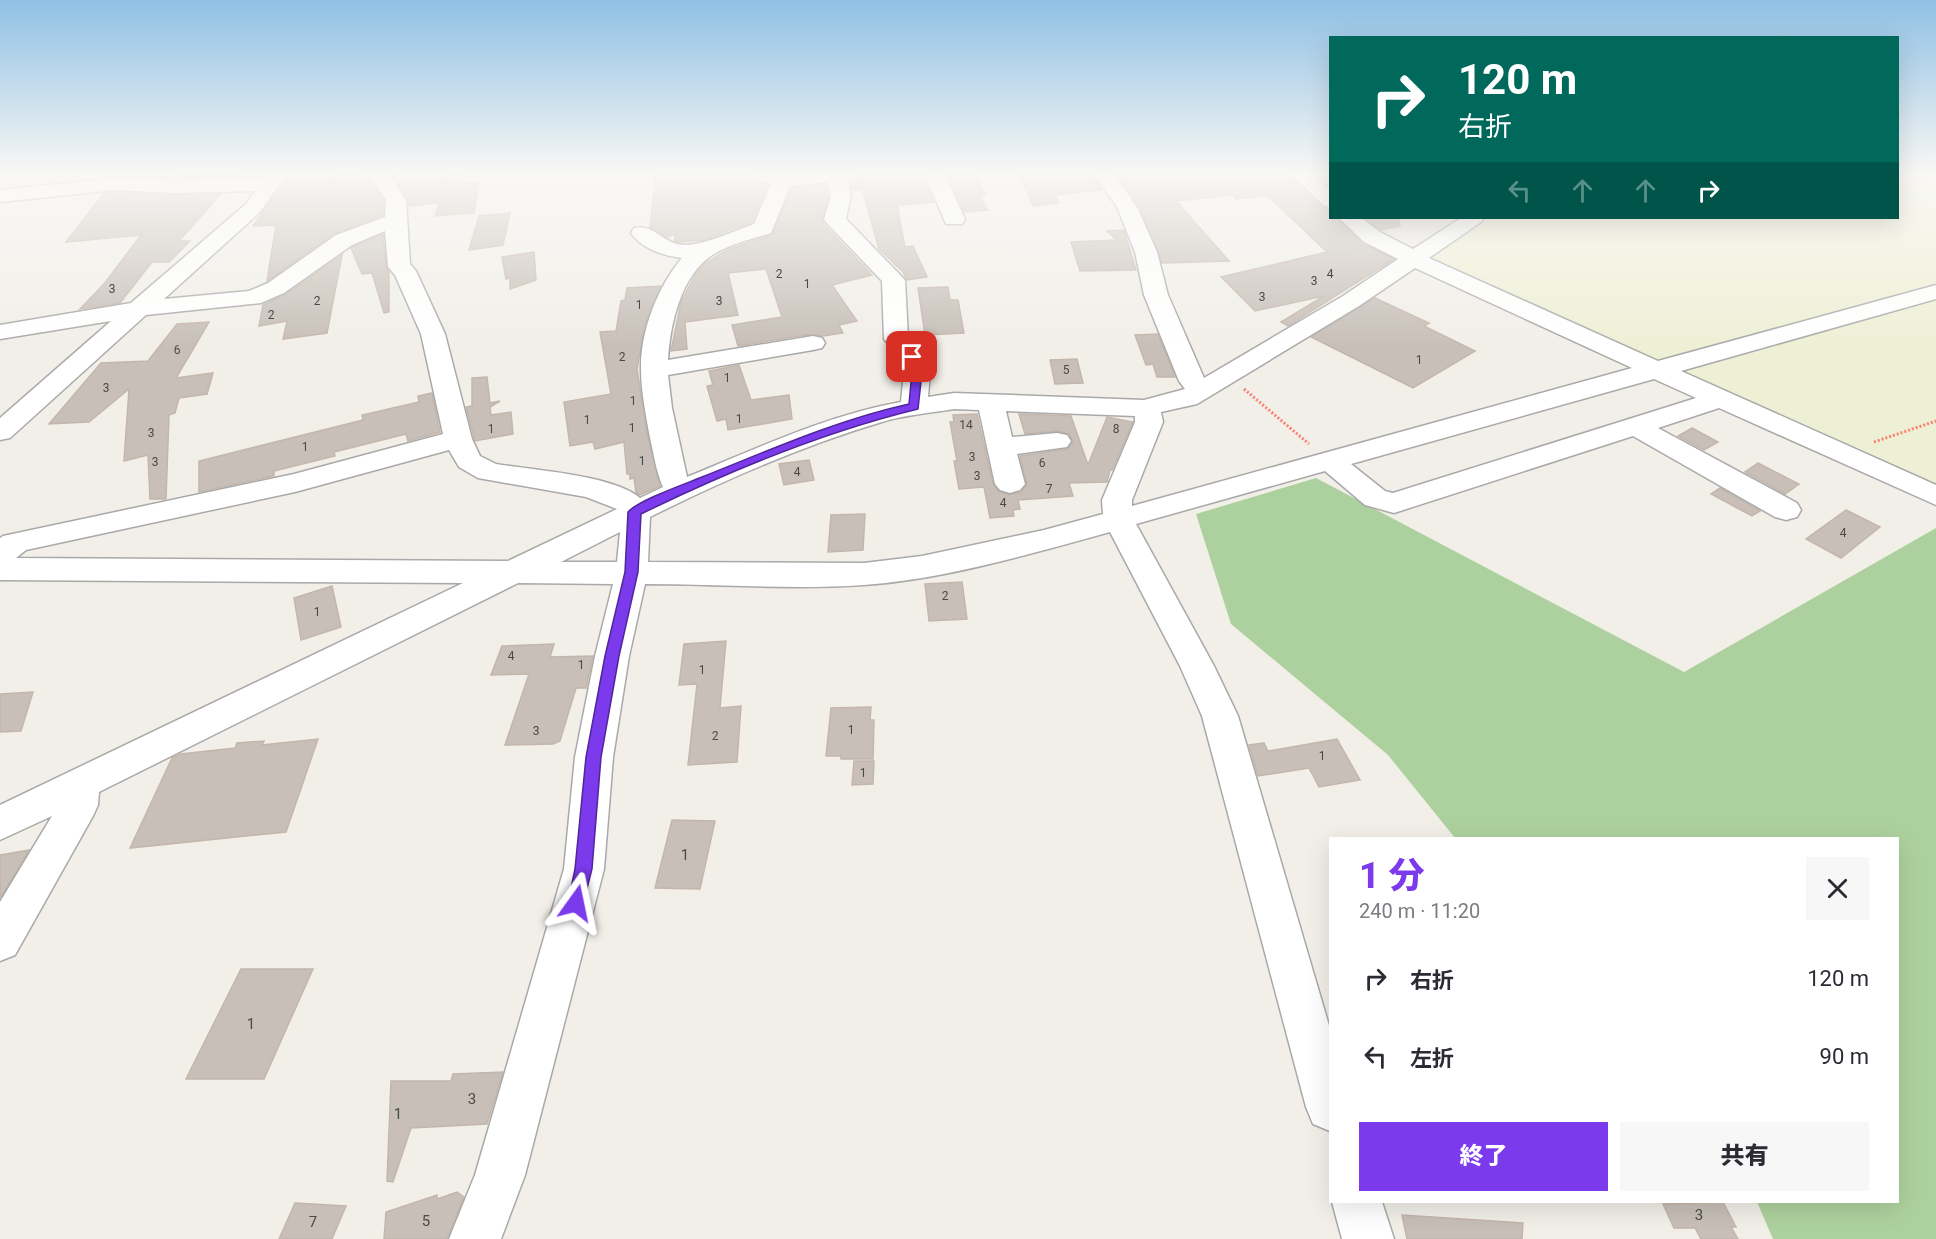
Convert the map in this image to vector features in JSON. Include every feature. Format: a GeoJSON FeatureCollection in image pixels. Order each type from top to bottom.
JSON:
{"type":"FeatureCollection","features":[{"type":"Feature","properties":{"kind":"street"},"geometry":{"type":"LineString","coordinates":[[0,432],[227,231]]}},
{"type":"Feature","properties":{"kind":"street"},"geometry":{"type":"LineString","coordinates":[[0,332],[153,307],[253,298],[276,288],[344,240],[367,231]]}},
{"type":"Feature","properties":{"kind":"street"},"geometry":{"type":"LineString","coordinates":[[396,231],[399,267],[405,271],[433,334],[458,440],[469,461],[488,472],[590,488],[623,499],[634,512],[632,572],[612,656],[594,757],[584,869],[500,1175],[475,1239]]}},
{"type":"Feature","properties":{"kind":"street"},"geometry":{"type":"LineString","coordinates":[[642,233],[664,249],[690,252],[704,250],[755,231]]}},
{"type":"Feature","properties":{"kind":"street"},"geometry":{"type":"LineString","coordinates":[[845,231],[893,280],[896,339],[912,357],[917,372],[914,406]]}},
{"type":"Feature","properties":{"kind":"street"},"geometry":{"type":"LineString","coordinates":[[1137,231],[1146,252],[1156,295],[1192,381],[1200,390]]}},
{"type":"Feature","properties":{"kind":"street"},"geometry":{"type":"LineString","coordinates":[[1365,231],[1414,260],[1936,496]]}},
{"type":"Feature","properties":{"kind":"street"},"geometry":{"type":"LineString","coordinates":[[0,823],[679,490],[807,439],[878,414],[914,406],[954,401],[1144,408],[1188,398],[1414,260],[1456,231]]}},
{"type":"Feature","properties":{"kind":"street"},"geometry":{"type":"LineString","coordinates":[[679,490],[672,475],[653,370],[653,350],[673,289],[687,265],[704,250]]}},
{"type":"Feature","properties":{"kind":"street"},"geometry":{"type":"LineString","coordinates":[[0,569],[823,574],[890,571],[980,555],[1118,519],[1331,462],[1936,292]]}},
{"type":"Feature","properties":{"kind":"street"},"geometry":{"type":"LineString","coordinates":[[653,370],[813,343]]}},
{"type":"Feature","properties":{"kind":"street"},"geometry":{"type":"LineString","coordinates":[[1331,462],[1375,498],[1394,503],[1720,399]]}},
{"type":"Feature","properties":{"kind":"street"},"geometry":{"type":"LineString","coordinates":[[990,402],[1010,484]]}},
{"type":"Feature","properties":{"kind":"street"},"geometry":{"type":"LineString","coordinates":[[1144,408],[1149,415],[1149,422],[1117,500],[1118,519],[1197,666],[1220,716],[1329,1103]]}},
{"type":"Feature","properties":{"kind":"street"},"geometry":{"type":"LineString","coordinates":[[1637,427],[1786,510]]}},
{"type":"Feature","properties":{"kind":"street"},"geometry":{"type":"LineString","coordinates":[[0,555],[14,543],[295,483],[458,440]]}},
{"type":"Feature","properties":{"kind":"street"},"geometry":{"type":"LineString","coordinates":[[1001,447],[1057,441]]}},
{"type":"Feature","properties":{"kind":"street"},"geometry":{"type":"LineString","coordinates":[[0,941],[79,805],[81,785]]}},
{"type":"Feature","properties":{"kind":"street"},"geometry":{"type":"LineString","coordinates":[[1357,1203],[1368,1239]]}},
{"type":"Feature","properties":{"kind":"path"},"geometry":{"type":"LineString","coordinates":[[1228,375],[1331,462]]}},
{"type":"Feature","properties":{"kind":"path"},"geometry":{"type":"LineString","coordinates":[[1841,453],[1936,421]]}},
{"type":"Feature","properties":{"kind":"green space"},"geometry":{"type":"Polygon","coordinates":[[[1467,231],[1936,231],[1936,484],[1431,261],[1467,231]]]}},
{"type":"Feature","properties":{"kind":"green space"},"geometry":{"type":"Polygon","coordinates":[[[1316,478],[1684,672],[1936,528],[1936,1239],[1773,1239],[1757,1203],[1899,1203],[1899,837],[1454,837],[1388,755],[1231,624],[1196,514],[1316,478]]]}},
{"type":"Feature","properties":{"kind":"building"},"geometry":{"type":"Polygon","coordinates":[[[75,231],[188,231],[179,241],[190,241],[169,262],[152,262],[120,303],[80,309],[104,284],[141,235],[66,242],[75,231]]]}},
{"type":"Feature","properties":{"kind":"building"},"geometry":{"type":"Polygon","coordinates":[[[275,231],[341,231],[335,233],[267,281],[275,231]]]}},
{"type":"Feature","properties":{"kind":"building"},"geometry":{"type":"Polygon","coordinates":[[[475,231],[506,231],[503,245],[469,250],[475,231]]]}},
{"type":"Feature","properties":{"kind":"building"},"geometry":{"type":"Polygon","coordinates":[[[656,231],[728,231],[704,240],[677,242],[674,241],[676,234],[667,237],[656,231]]]}},
{"type":"Feature","properties":{"kind":"building"},"geometry":{"type":"Polygon","coordinates":[[[774,231],[830,231],[872,275],[832,285],[857,321],[839,325],[843,333],[823,336],[805,335],[738,346],[732,325],[782,317],[766,269],[728,273],[738,315],[685,322],[687,349],[671,351],[681,302],[695,275],[704,264],[729,249],[772,235],[774,231]]]}},
{"type":"Feature","properties":{"kind":"building"},"geometry":{"type":"Polygon","coordinates":[[[874,231],[902,231],[905,247],[913,246],[927,277],[907,280],[903,272],[879,249],[874,231]]]}},
{"type":"Feature","properties":{"kind":"building"},"geometry":{"type":"Polygon","coordinates":[[[1107,231],[1124,231],[1136,270],[1080,271],[1071,242],[1117,240],[1107,231]]]}},
{"type":"Feature","properties":{"kind":"building"},"geometry":{"type":"Polygon","coordinates":[[[1149,231],[1202,231],[1229,261],[1162,263],[1149,231]]]}},
{"type":"Feature","properties":{"kind":"building"},"geometry":{"type":"Polygon","coordinates":[[[1305,231],[1349,231],[1362,244],[1394,259],[1288,326],[1281,322],[1324,296],[1255,311],[1221,277],[1327,252],[1305,231]]]}},
{"type":"Feature","properties":{"kind":"building"},"geometry":{"type":"Polygon","coordinates":[[[383,234],[386,267],[389,272],[389,312],[384,313],[372,273],[362,274],[351,248],[383,234]]]}},
{"type":"Feature","properties":{"kind":"building"},"geometry":{"type":"Polygon","coordinates":[[[534,252],[536,280],[510,289],[510,278],[506,279],[502,257],[534,252]]]}},
{"type":"Feature","properties":{"kind":"building"},"geometry":{"type":"Polygon","coordinates":[[[342,255],[327,333],[283,339],[287,321],[259,326],[263,305],[285,295],[342,255]]]}},
{"type":"Feature","properties":{"kind":"building"},"geometry":{"type":"Polygon","coordinates":[[[661,286],[645,324],[637,369],[648,438],[660,486],[640,495],[636,493],[634,478],[630,479],[630,474],[627,474],[624,442],[595,449],[593,442],[570,446],[564,402],[611,394],[600,332],[616,331],[621,301],[625,300],[627,288],[661,286]]]}},
{"type":"Feature","properties":{"kind":"building"},"geometry":{"type":"Polygon","coordinates":[[[948,287],[950,300],[958,300],[964,333],[925,335],[918,288],[948,287]]]}},
{"type":"Feature","properties":{"kind":"building"},"geometry":{"type":"Polygon","coordinates":[[[1375,298],[1429,323],[1424,326],[1475,351],[1413,388],[1311,337],[1375,298]]]}},
{"type":"Feature","properties":{"kind":"building"},"geometry":{"type":"Polygon","coordinates":[[[209,322],[176,378],[213,373],[207,394],[179,398],[175,413],[169,415],[166,499],[150,499],[148,455],[124,461],[129,389],[89,422],[49,424],[101,363],[148,361],[177,324],[209,322]]]}},
{"type":"Feature","properties":{"kind":"building"},"geometry":{"type":"Polygon","coordinates":[[[1158,334],[1175,377],[1157,377],[1153,364],[1146,365],[1135,335],[1158,334]]]}},
{"type":"Feature","properties":{"kind":"building"},"geometry":{"type":"Polygon","coordinates":[[[1077,359],[1083,383],[1055,384],[1050,360],[1077,359]]]}},
{"type":"Feature","properties":{"kind":"building"},"geometry":{"type":"Polygon","coordinates":[[[739,365],[751,400],[789,395],[792,419],[728,430],[726,419],[717,421],[707,386],[713,385],[709,371],[739,365]]]}},
{"type":"Feature","properties":{"kind":"building"},"geometry":{"type":"Polygon","coordinates":[[[487,377],[490,403],[500,401],[490,407],[491,415],[511,412],[513,434],[475,441],[466,407],[472,406],[472,378],[487,377]]]}},
{"type":"Feature","properties":{"kind":"building"},"geometry":{"type":"Polygon","coordinates":[[[432,393],[440,432],[408,441],[406,434],[334,452],[335,456],[274,471],[274,476],[199,492],[199,461],[363,420],[362,415],[419,402],[418,396],[432,393]]]}},
{"type":"Feature","properties":{"kind":"building"},"geometry":{"type":"Polygon","coordinates":[[[977,414],[993,484],[998,491],[1009,495],[1021,492],[1027,485],[1020,456],[1067,449],[1073,442],[1069,434],[1057,431],[1025,434],[1019,414],[1071,416],[1088,465],[1107,417],[1133,422],[1112,470],[1110,470],[1107,482],[1069,483],[1073,496],[1018,500],[1020,509],[1013,510],[1014,516],[990,518],[984,487],[959,489],[954,461],[957,461],[950,422],[954,422],[953,415],[977,414]]]}},
{"type":"Feature","properties":{"kind":"building"},"geometry":{"type":"Polygon","coordinates":[[[1692,428],[1718,442],[1704,450],[1678,436],[1692,428]]]}},
{"type":"Feature","properties":{"kind":"building"},"geometry":{"type":"Polygon","coordinates":[[[809,460],[814,480],[784,485],[779,464],[809,460]]]}},
{"type":"Feature","properties":{"kind":"building"},"geometry":{"type":"Polygon","coordinates":[[[1758,463],[1799,484],[1785,494],[1745,472],[1758,463]]]}},
{"type":"Feature","properties":{"kind":"building"},"geometry":{"type":"Polygon","coordinates":[[[1720,488],[1760,511],[1752,516],[1711,494],[1720,488]]]}},
{"type":"Feature","properties":{"kind":"building"},"geometry":{"type":"Polygon","coordinates":[[[1846,510],[1880,527],[1841,558],[1806,539],[1846,510]]]}},
{"type":"Feature","properties":{"kind":"building"},"geometry":{"type":"Polygon","coordinates":[[[865,514],[863,550],[828,552],[831,515],[865,514]]]}},
{"type":"Feature","properties":{"kind":"building"},"geometry":{"type":"Polygon","coordinates":[[[962,582],[967,619],[929,621],[925,584],[962,582]]]}},
{"type":"Feature","properties":{"kind":"building"},"geometry":{"type":"Polygon","coordinates":[[[332,586],[341,627],[301,640],[294,598],[332,586]]]}},
{"type":"Feature","properties":{"kind":"building"},"geometry":{"type":"Polygon","coordinates":[[[726,641],[720,708],[741,706],[737,762],[688,765],[697,684],[679,685],[684,644],[726,641]]]}},
{"type":"Feature","properties":{"kind":"building"},"geometry":{"type":"Polygon","coordinates":[[[554,644],[550,657],[593,656],[586,688],[576,688],[560,741],[553,744],[505,745],[529,674],[491,675],[502,646],[554,644]]]}},
{"type":"Feature","properties":{"kind":"building"},"geometry":{"type":"Polygon","coordinates":[[[33,692],[21,731],[0,732],[0,694],[33,692]]]}},
{"type":"Feature","properties":{"kind":"building"},"geometry":{"type":"Polygon","coordinates":[[[871,707],[870,720],[874,720],[873,759],[841,759],[841,756],[826,756],[831,708],[871,707]]]}},
{"type":"Feature","properties":{"kind":"building"},"geometry":{"type":"Polygon","coordinates":[[[318,739],[286,832],[130,848],[172,758],[181,754],[235,748],[237,743],[264,741],[262,745],[318,739]]]}},
{"type":"Feature","properties":{"kind":"building"},"geometry":{"type":"Polygon","coordinates":[[[1337,739],[1360,780],[1319,787],[1309,768],[1258,776],[1249,745],[1264,743],[1268,751],[1337,739]]]}},
{"type":"Feature","properties":{"kind":"building"},"geometry":{"type":"Polygon","coordinates":[[[854,761],[874,761],[873,784],[852,785],[854,761]]]}},
{"type":"Feature","properties":{"kind":"building"},"geometry":{"type":"Polygon","coordinates":[[[672,820],[715,821],[700,889],[655,888],[672,820]]]}},
{"type":"Feature","properties":{"kind":"building"},"geometry":{"type":"Polygon","coordinates":[[[29,850],[1,897],[0,897],[0,855],[29,850]]]}},
{"type":"Feature","properties":{"kind":"building"},"geometry":{"type":"Polygon","coordinates":[[[241,969],[313,969],[264,1079],[186,1079],[241,969]]]}},
{"type":"Feature","properties":{"kind":"building"},"geometry":{"type":"Polygon","coordinates":[[[503,1072],[487,1124],[411,1128],[393,1182],[387,1181],[391,1081],[451,1081],[453,1074],[503,1072]]]}},
{"type":"Feature","properties":{"kind":"building"},"geometry":{"type":"Polygon","coordinates":[[[457,1192],[464,1197],[447,1239],[384,1239],[386,1212],[437,1195],[437,1199],[457,1192]]]}},
{"type":"Feature","properties":{"kind":"building"},"geometry":{"type":"Polygon","coordinates":[[[295,1203],[346,1206],[332,1239],[279,1239],[295,1203]]]}},
{"type":"Feature","properties":{"kind":"building"},"geometry":{"type":"Polygon","coordinates":[[[1724,1203],[1736,1227],[1731,1227],[1738,1239],[1701,1239],[1695,1228],[1674,1228],[1663,1204],[1724,1203]]]}},
{"type":"Feature","properties":{"kind":"building"},"geometry":{"type":"Polygon","coordinates":[[[1402,1215],[1523,1223],[1522,1239],[1407,1239],[1402,1215]]]}},
{"type":"Feature","properties":{"kind":"route"},"geometry":{"type":"LineString","coordinates":[[576,903],[584,869],[594,757],[612,656],[632,572],[636,522],[634,512],[679,490],[807,439],[878,414],[914,406],[917,372],[912,357]]}}]}
